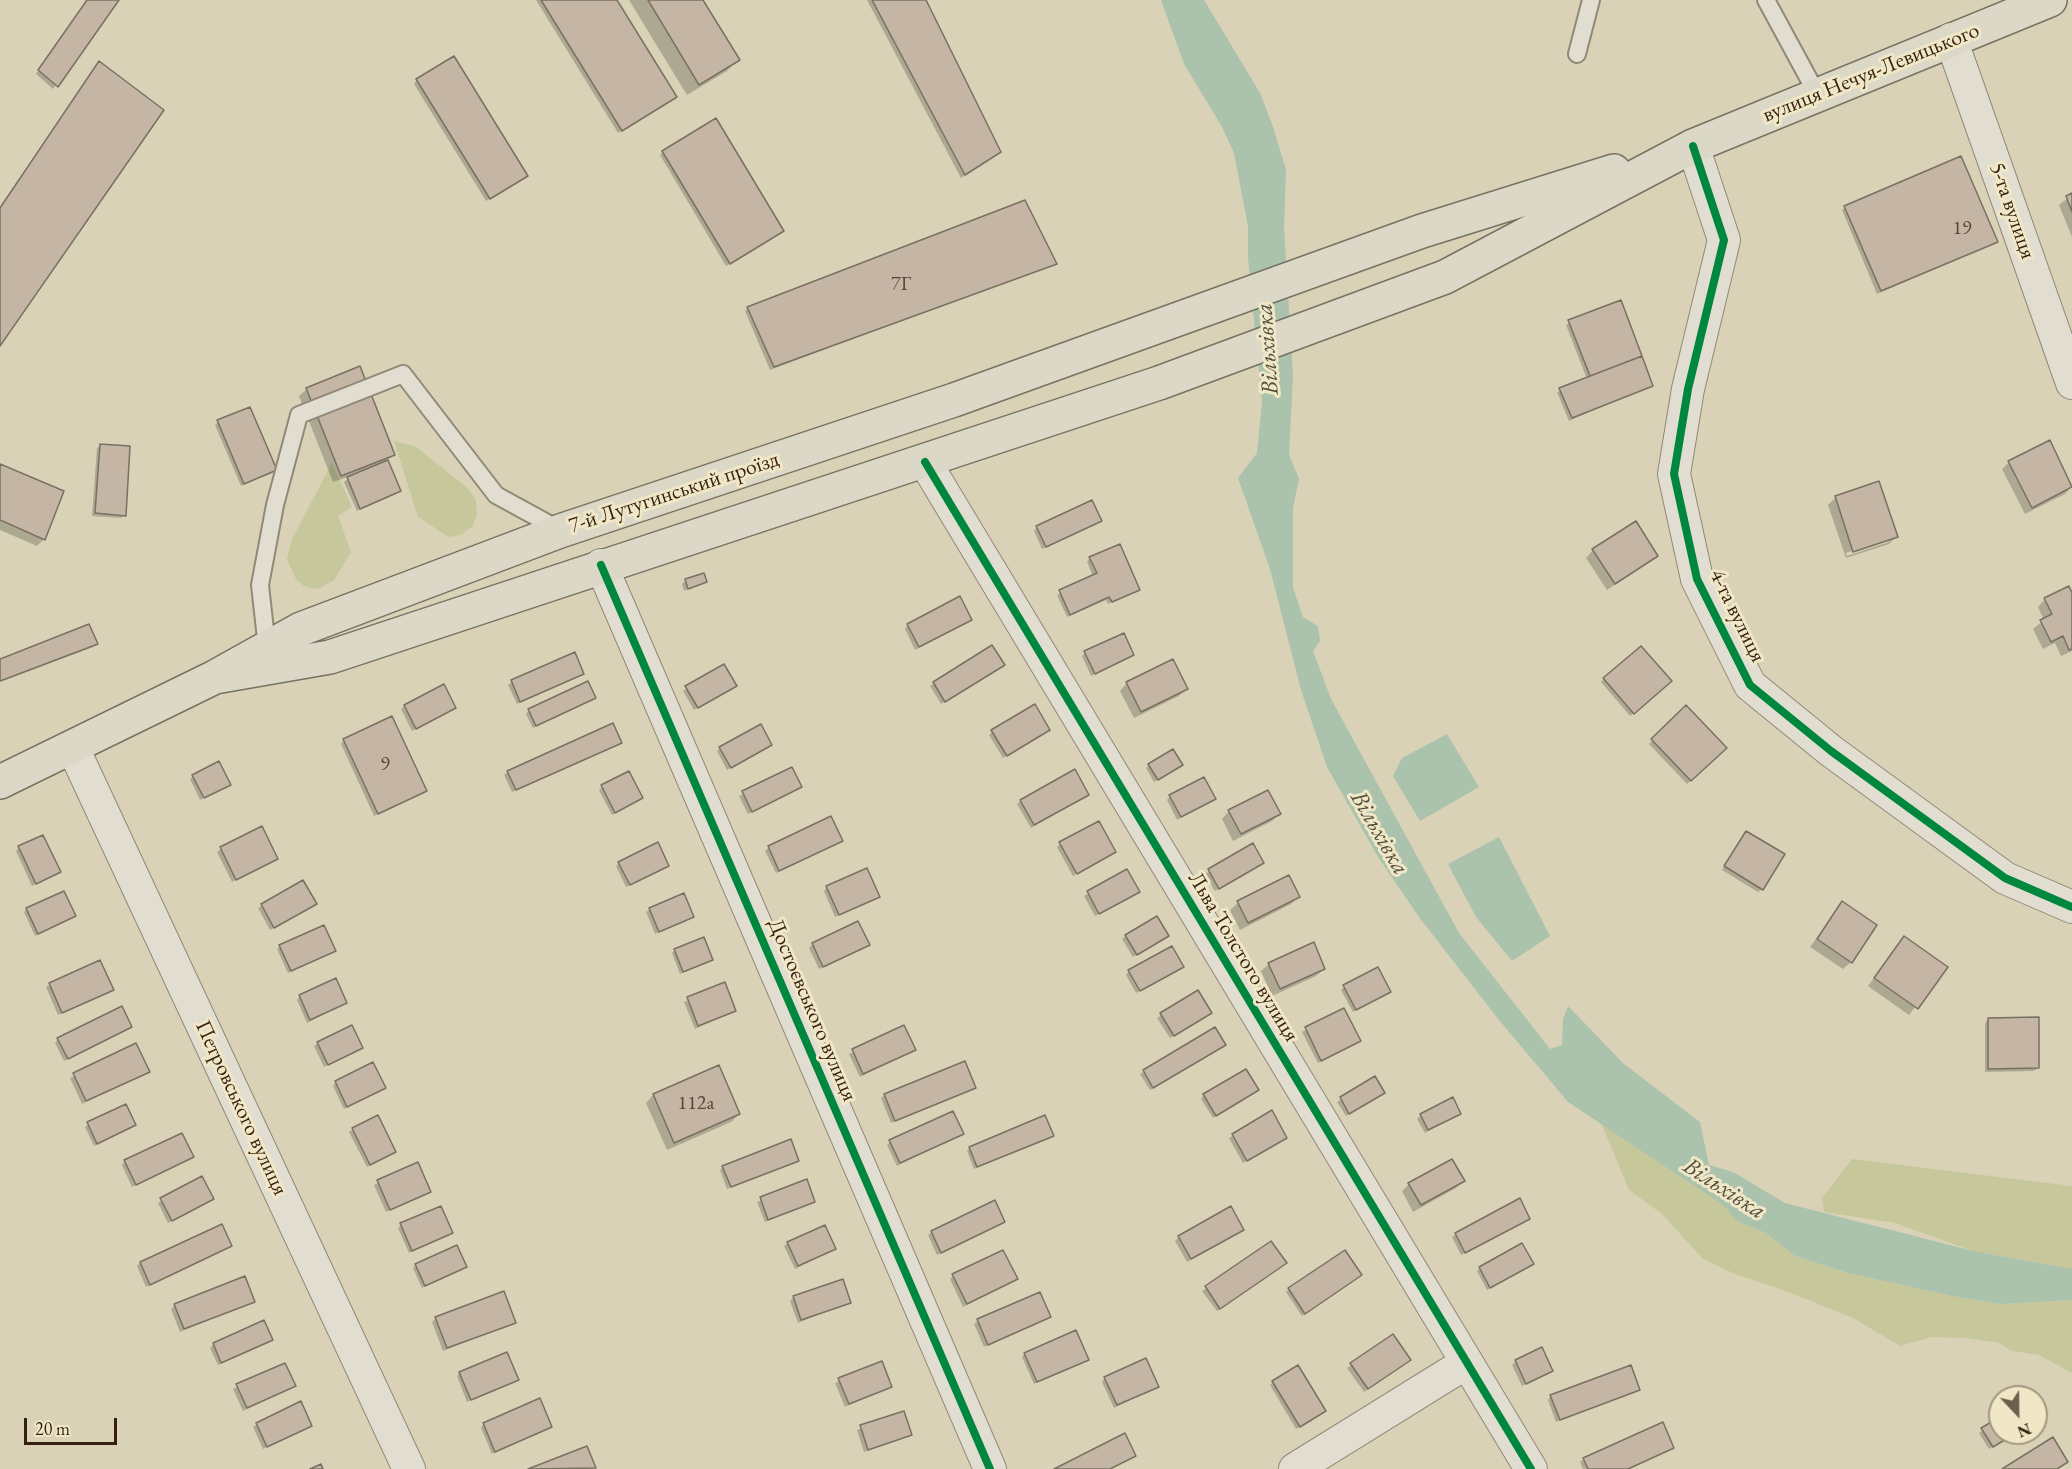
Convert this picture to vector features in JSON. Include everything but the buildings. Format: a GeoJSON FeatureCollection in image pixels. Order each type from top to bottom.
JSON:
{"type":"FeatureCollection","features":[{"type":"Feature","properties":{"kind":"main road","name":"вулиця Нечуя-Левицького"},"geometry":{"type":"LineString","coordinates":[[1159,383],[1445,277],[1693,146],[2050,0]]}},
{"type":"Feature","properties":{"kind":"main road","name":"вулиця Нечуя-Левицького"},"geometry":{"type":"LineString","coordinates":[[1422,231],[1693,146]]}},
{"type":"Feature","properties":{"kind":"main road","name":"7-й Лутугинський проїзд"},"geometry":{"type":"LineString","coordinates":[[0,782],[215,677],[301,629],[560,531],[954,400],[1422,231]]}},
{"type":"Feature","properties":{"kind":"main road","name":"7-й Лутугинський проїзд"},"geometry":{"type":"LineString","coordinates":[[215,677],[330,657],[601,565],[925,462],[1159,383]]}},
{"type":"Feature","properties":{"kind":"street","name":"5-та вулиця"},"geometry":{"type":"LineString","coordinates":[[1952,39],[2072,383]]}},
{"type":"Feature","properties":{"kind":"street","name":"4-та вулиця"},"geometry":{"type":"LineString","coordinates":[[1693,146],[1724,240],[1688,389],[1674,474],[1697,579],[1750,684],[1831,751],[2005,878],[2072,907]]}},
{"type":"Feature","properties":{"kind":"street","name":"Льва Толстого вулиця"},"geometry":{"type":"LineString","coordinates":[[925,462],[1466,1363],[1532,1469]]}},
{"type":"Feature","properties":{"kind":"street","name":"Достоєвського вулиця"},"geometry":{"type":"LineString","coordinates":[[601,565],[990,1469]]}},
{"type":"Feature","properties":{"kind":"street","name":"Петровського вулиця"},"geometry":{"type":"LineString","coordinates":[[73,748],[409,1469]]}},
{"type":"Feature","properties":{"kind":"street"},"geometry":{"type":"LineString","coordinates":[[1295,1469],[1466,1363]]}},
{"type":"Feature","properties":{"kind":"lane"},"geometry":{"type":"LineString","coordinates":[[1577,54],[1591,0]]}},
{"type":"Feature","properties":{"kind":"lane"},"geometry":{"type":"LineString","coordinates":[[1766,0],[1817,94]]}},
{"type":"Feature","properties":{"kind":"lane"},"geometry":{"type":"LineString","coordinates":[[267,648],[260,585],[275,505],[299,415],[403,374],[496,495],[560,531]]}},
{"type":"Feature","properties":{"kind":"shaded area"},"geometry":{"type":"Polygon","coordinates":[[[394,441],[415,446],[466,487],[476,500],[477,514],[473,526],[460,535],[449,537],[418,517],[394,441]]]}},
{"type":"Feature","properties":{"kind":"shaded area"},"geometry":{"type":"Polygon","coordinates":[[[332,463],[352,507],[338,516],[351,552],[334,580],[318,589],[304,586],[296,579],[287,559],[292,539],[332,463]]]}},
{"type":"Feature","properties":{"kind":"shaded area"},"geometry":{"type":"Polygon","coordinates":[[[1601,1123],[1723,1205],[1737,1221],[1766,1233],[1795,1256],[1848,1273],[2000,1304],[2072,1300],[2072,1373],[2039,1355],[2012,1351],[1999,1343],[1966,1338],[1932,1337],[1900,1346],[1853,1318],[1786,1291],[1735,1274],[1703,1259],[1662,1214],[1629,1190],[1601,1123]]]}},
{"type":"Feature","properties":{"kind":"shaded area"},"geometry":{"type":"Polygon","coordinates":[[[1852,1159],[2072,1186],[2072,1269],[1973,1251],[1895,1223],[1824,1212],[1822,1198],[1852,1159]]]}},
{"type":"Feature","properties":{"kind":"water","name":"Вільхівка"},"geometry":{"type":"Polygon","coordinates":[[[1161,0],[1204,0],[1260,93],[1273,127],[1286,170],[1284,227],[1293,376],[1289,455],[1299,479],[1293,508],[1293,588],[1303,617],[1318,626],[1320,641],[1313,651],[1331,699],[1459,933],[1550,1049],[1562,1045],[1563,1019],[1568,1006],[1624,1064],[1700,1122],[1709,1165],[1733,1172],[1785,1203],[1973,1251],[2072,1269],[2072,1300],[2000,1304],[1848,1273],[1795,1256],[1766,1233],[1737,1221],[1723,1205],[1568,1102],[1499,1020],[1419,917],[1378,857],[1327,767],[1301,690],[1270,569],[1238,478],[1257,453],[1262,403],[1248,258],[1248,226],[1234,153],[1221,125],[1184,64],[1161,0]]]}},
{"type":"Feature","properties":{"kind":"water"},"geometry":{"type":"Polygon","coordinates":[[[1447,734],[1479,787],[1420,821],[1393,776],[1402,758],[1447,734]]]}},
{"type":"Feature","properties":{"kind":"water"},"geometry":{"type":"Polygon","coordinates":[[[1499,837],[1550,936],[1512,961],[1476,917],[1448,864],[1499,837]]]}},
{"type":"Feature","properties":{"kind":"cycle path"},"geometry":{"type":"LineString","coordinates":[[1693,146],[1724,240],[1688,389],[1674,474],[1697,579],[1750,685],[1831,751],[2005,878],[2072,907]]}},
{"type":"Feature","properties":{"kind":"cycle path"},"geometry":{"type":"LineString","coordinates":[[925,462],[1531,1469]]}},
{"type":"Feature","properties":{"kind":"cycle path"},"geometry":{"type":"LineString","coordinates":[[601,565],[990,1469]]}}]}
